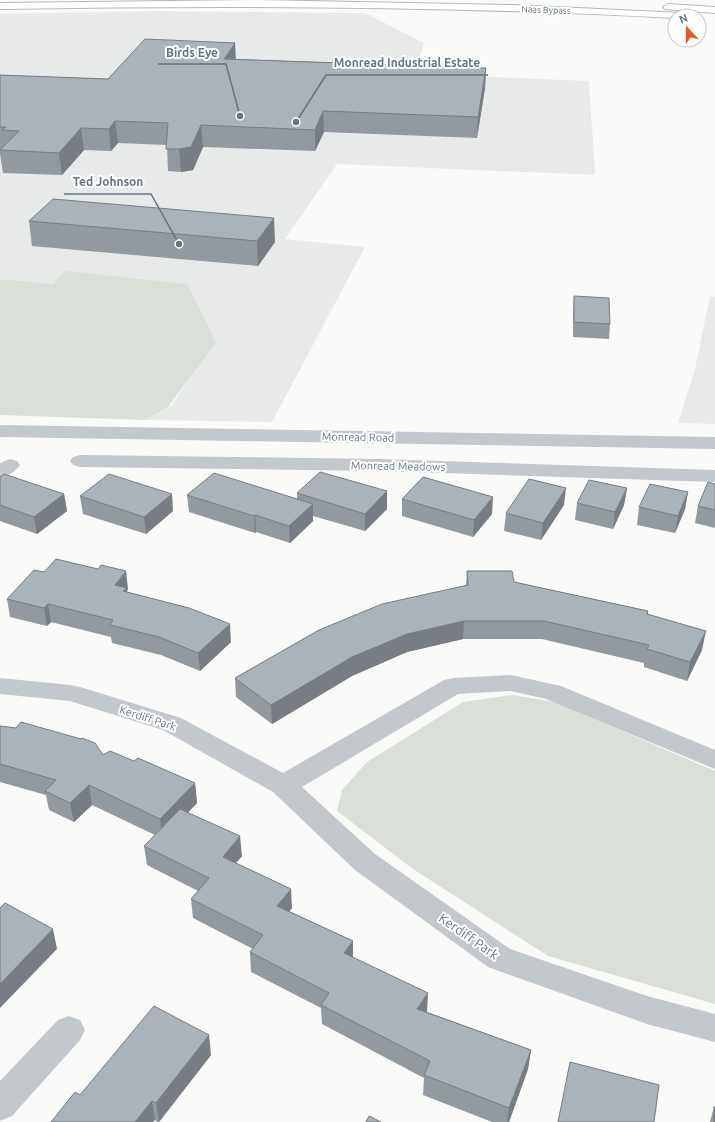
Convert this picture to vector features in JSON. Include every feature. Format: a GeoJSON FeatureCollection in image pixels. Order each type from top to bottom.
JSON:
{"type":"FeatureCollection","features":[{"type":"Feature","properties":{"kind":"highway","name":"Naas Bypass"},"geometry":{"type":"LineString","coordinates":[[501,0],[715,10]]}},
{"type":"Feature","properties":{"kind":"highway","name":"Naas Bypass"},"geometry":{"type":"LineString","coordinates":[[0,6],[290,3],[469,7],[667,15]]}},
{"type":"Feature","properties":{"kind":"street","name":"Monread Road"},"geometry":{"type":"LineString","coordinates":[[0,431],[715,443]]}},
{"type":"Feature","properties":{"kind":"street"},"geometry":{"type":"LineString","coordinates":[[382,437],[382,465]]}},
{"type":"Feature","properties":{"kind":"street","name":"Monread Meadows"},"geometry":{"type":"LineString","coordinates":[[80,461],[382,465],[715,476]]}},
{"type":"Feature","properties":{"kind":"street"},"geometry":{"type":"LineString","coordinates":[[283,785],[452,686],[511,683],[552,692],[715,760]]}},
{"type":"Feature","properties":{"kind":"street","name":"Kerdiff Park"},"geometry":{"type":"LineString","coordinates":[[0,686],[71,693],[172,724],[283,785],[365,862],[499,958],[647,1010],[715,1028]]}},
{"type":"Feature","properties":{"kind":"street"},"geometry":{"type":"LineString","coordinates":[[0,1105],[69,1030]]}},
{"type":"Feature","properties":{"kind":"shaded area"},"geometry":{"type":"Polygon","coordinates":[[[157,11],[365,13],[424,43],[414,74],[589,81],[595,175],[337,164],[285,239],[365,247],[272,422],[145,420],[172,405],[214,341],[53,284],[0,279],[0,14],[157,11]]]}},
{"type":"Feature","properties":{"kind":"shaded area"},"geometry":{"type":"Polygon","coordinates":[[[65,271],[187,284],[216,342],[168,407],[145,420],[0,415],[0,279],[53,284],[65,271]]]}},
{"type":"Feature","properties":{"kind":"shaded area"},"geometry":{"type":"Polygon","coordinates":[[[710,296],[715,297],[715,424],[678,423],[695,369],[710,296]]]}},
{"type":"Feature","properties":{"kind":"shaded area"},"geometry":{"type":"Polygon","coordinates":[[[512,695],[555,702],[715,771],[715,1004],[548,956],[413,869],[337,811],[342,790],[367,762],[463,702],[512,695]]]}},
{"type":"Feature","properties":{"kind":"building"},"geometry":{"type":"Polygon","coordinates":[[[145,39],[235,43],[224,59],[486,68],[478,117],[323,111],[315,130],[201,125],[191,147],[179,149],[166,149],[168,123],[115,121],[109,129],[81,128],[59,153],[0,150],[19,131],[2,130],[6,127],[0,127],[0,75],[108,79],[145,39]]]}},
{"type":"Feature","properties":{"kind":"building"},"geometry":{"type":"Polygon","coordinates":[[[53,199],[274,218],[257,241],[29,221],[53,199]]]}},
{"type":"Feature","properties":{"kind":"building"},"geometry":{"type":"Polygon","coordinates":[[[574,296],[609,298],[610,324],[574,322],[574,296]]]}},
{"type":"Feature","properties":{"kind":"building"},"geometry":{"type":"Polygon","coordinates":[[[320,472],[387,491],[365,514],[297,493],[320,472]]]}},
{"type":"Feature","properties":{"kind":"building"},"geometry":{"type":"Polygon","coordinates":[[[214,473],[313,504],[289,526],[187,495],[214,473]]]}},
{"type":"Feature","properties":{"kind":"building"},"geometry":{"type":"Polygon","coordinates":[[[4,474],[64,494],[34,517],[0,505],[0,477],[4,474]]]}},
{"type":"Feature","properties":{"kind":"building"},"geometry":{"type":"Polygon","coordinates":[[[109,474],[172,494],[144,517],[80,496],[109,474]]]}},
{"type":"Feature","properties":{"kind":"building"},"geometry":{"type":"Polygon","coordinates":[[[423,477],[493,497],[474,520],[402,499],[423,477]]]}},
{"type":"Feature","properties":{"kind":"building"},"geometry":{"type":"Polygon","coordinates":[[[529,479],[566,488],[543,523],[506,513],[529,479]]]}},
{"type":"Feature","properties":{"kind":"building"},"geometry":{"type":"Polygon","coordinates":[[[589,480],[627,488],[615,512],[577,503],[589,480]]]}},
{"type":"Feature","properties":{"kind":"building"},"geometry":{"type":"Polygon","coordinates":[[[708,482],[715,484],[715,510],[698,506],[708,482]]]}},
{"type":"Feature","properties":{"kind":"building"},"geometry":{"type":"Polygon","coordinates":[[[650,484],[688,492],[678,516],[639,507],[650,484]]]}},
{"type":"Feature","properties":{"kind":"building"},"geometry":{"type":"Polygon","coordinates":[[[56,559],[98,569],[101,565],[126,571],[115,585],[127,588],[123,591],[189,608],[230,624],[198,653],[159,637],[110,625],[113,620],[48,604],[44,608],[7,599],[34,570],[44,572],[56,559]]]}},
{"type":"Feature","properties":{"kind":"building"},"geometry":{"type":"Polygon","coordinates":[[[467,571],[512,571],[514,582],[648,611],[647,614],[706,631],[690,662],[647,649],[649,645],[544,621],[464,621],[407,634],[352,657],[271,705],[235,678],[319,630],[382,604],[468,585],[467,571]]]}},
{"type":"Feature","properties":{"kind":"building"},"geometry":{"type":"Polygon","coordinates":[[[21,722],[81,739],[82,738],[95,743],[103,755],[110,751],[134,761],[138,758],[195,783],[160,819],[89,785],[70,803],[45,791],[56,780],[0,764],[0,726],[16,728],[21,722]]]}},
{"type":"Feature","properties":{"kind":"building"},"geometry":{"type":"Polygon","coordinates":[[[180,809],[240,836],[223,857],[291,889],[277,906],[353,941],[344,953],[428,993],[417,1009],[531,1050],[509,1108],[424,1075],[430,1061],[321,1005],[329,993],[250,952],[263,935],[191,899],[209,878],[144,846],[180,809]]]}},
{"type":"Feature","properties":{"kind":"building"},"geometry":{"type":"Polygon","coordinates":[[[5,903],[53,929],[0,984],[0,908],[5,903]]]}},
{"type":"Feature","properties":{"kind":"building"},"geometry":{"type":"Polygon","coordinates":[[[154,1006],[209,1035],[156,1103],[152,1101],[135,1122],[51,1122],[75,1092],[80,1095],[154,1006]]]}},
{"type":"Feature","properties":{"kind":"building"},"geometry":{"type":"Polygon","coordinates":[[[570,1062],[659,1085],[654,1122],[558,1122],[570,1062]]]}},
{"type":"Feature","properties":{"kind":"building"},"geometry":{"type":"Polygon","coordinates":[[[715,1107],[715,1122],[714,1122],[715,1107]]]}},
{"type":"Feature","properties":{"kind":"building"},"geometry":{"type":"Polygon","coordinates":[[[369,1116],[381,1122],[366,1122],[369,1116]]]}},
{"type":"Feature","properties":{"kind":"place","name":"Birds Eye"},"geometry":{"type":"Point","coordinates":[240,116]}},
{"type":"Feature","properties":{"kind":"place","name":"Monread Industrial Estate"},"geometry":{"type":"Point","coordinates":[296,122]}},
{"type":"Feature","properties":{"kind":"place","name":"Ted Johnson"},"geometry":{"type":"Point","coordinates":[179,244]}}]}
